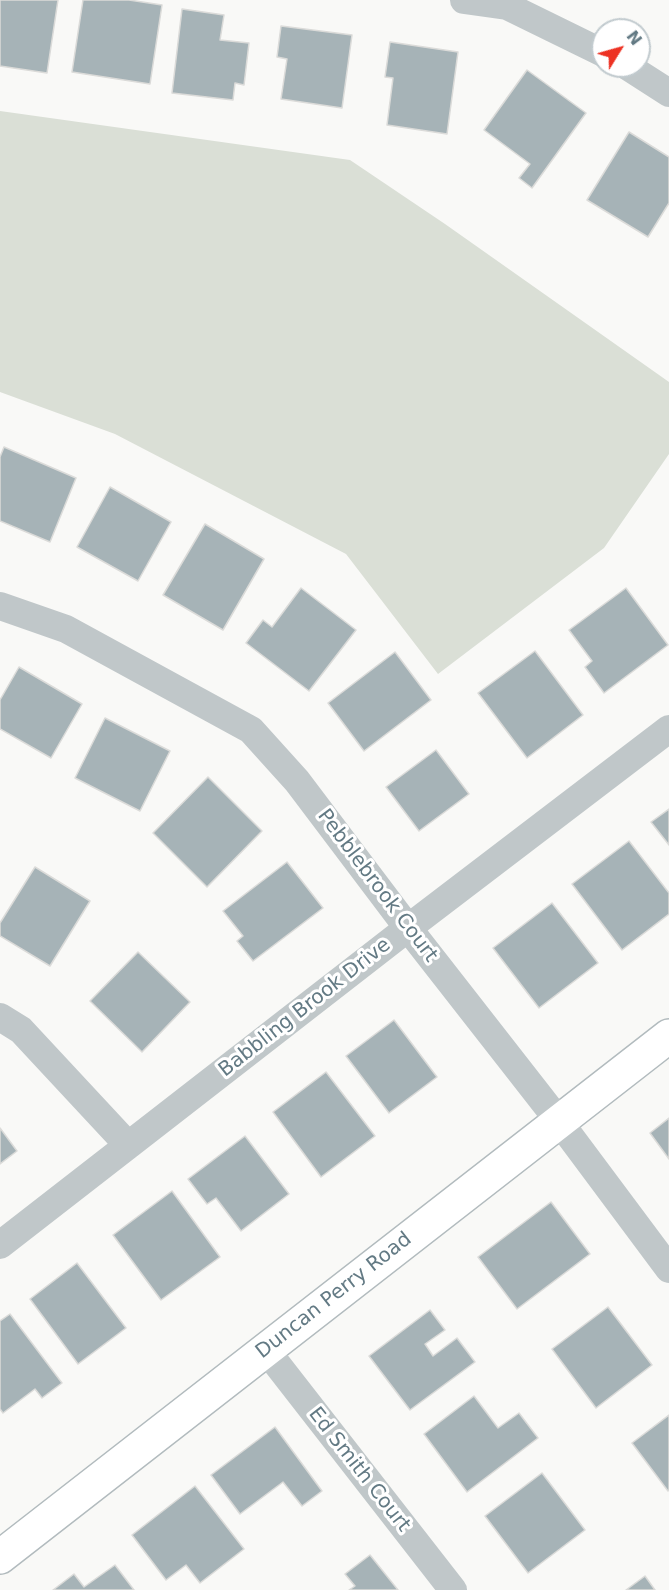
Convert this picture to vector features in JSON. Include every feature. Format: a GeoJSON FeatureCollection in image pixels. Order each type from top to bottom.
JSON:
{"type":"FeatureCollection","features":[{"type":"Feature","properties":{"kind":"street"},"geometry":{"type":"LineString","coordinates":[[464,0],[507,6],[591,47]]}},
{"type":"Feature","properties":{"kind":"street"},"geometry":{"type":"LineString","coordinates":[[646,78],[669,93]]}},
{"type":"Feature","properties":{"kind":"street","name":"Pebblebrook Court"},"geometry":{"type":"LineString","coordinates":[[0,606],[66,629],[251,730],[297,781],[558,1120],[669,1269]]}},
{"type":"Feature","properties":{"kind":"street","name":"Babbling Brook Drive"},"geometry":{"type":"LineString","coordinates":[[0,1245],[408,928],[669,729]]}},
{"type":"Feature","properties":{"kind":"street"},"geometry":{"type":"LineString","coordinates":[[0,1017],[21,1030],[128,1145]]}},
{"type":"Feature","properties":{"kind":"street","name":"Duncan Perry Road"},"geometry":{"type":"LineString","coordinates":[[0,1557],[558,1120],[669,1036]]}},
{"type":"Feature","properties":{"kind":"street","name":"Ed Smith Court"},"geometry":{"type":"LineString","coordinates":[[266,1350],[453,1590]]}},
{"type":"Feature","properties":{"kind":"shaded area"},"geometry":{"type":"Polygon","coordinates":[[[0,111],[350,160],[669,382],[669,454],[604,548],[438,674],[346,554],[115,434],[0,392],[0,111]]]}},
{"type":"Feature","properties":{"kind":"building"},"geometry":{"type":"Polygon","coordinates":[[[0,0],[58,0],[47,73],[0,66],[0,0]]]}},
{"type":"Feature","properties":{"kind":"building"},"geometry":{"type":"Polygon","coordinates":[[[83,0],[129,0],[162,5],[150,84],[72,72],[83,0]]]}},
{"type":"Feature","properties":{"kind":"building"},"geometry":{"type":"Polygon","coordinates":[[[182,9],[224,15],[220,40],[249,43],[244,85],[235,83],[233,100],[172,93],[182,9]]]}},
{"type":"Feature","properties":{"kind":"building"},"geometry":{"type":"Polygon","coordinates":[[[281,26],[352,35],[342,108],[281,99],[287,59],[277,57],[281,26]]]}},
{"type":"Feature","properties":{"kind":"building"},"geometry":{"type":"Polygon","coordinates":[[[390,42],[458,52],[447,134],[387,125],[393,78],[385,77],[390,42]]]}},
{"type":"Feature","properties":{"kind":"building"},"geometry":{"type":"Polygon","coordinates":[[[527,70],[586,113],[532,188],[519,178],[530,164],[484,130],[527,70]]]}},
{"type":"Feature","properties":{"kind":"building"},"geometry":{"type":"Polygon","coordinates":[[[629,132],[669,157],[669,203],[648,237],[587,200],[629,132]]]}},
{"type":"Feature","properties":{"kind":"building"},"geometry":{"type":"Polygon","coordinates":[[[4,447],[76,478],[50,542],[0,521],[0,457],[4,447]]]}},
{"type":"Feature","properties":{"kind":"building"},"geometry":{"type":"Polygon","coordinates":[[[110,487],[171,522],[138,581],[77,547],[110,487]]]}},
{"type":"Feature","properties":{"kind":"building"},"geometry":{"type":"Polygon","coordinates":[[[205,524],[264,559],[223,630],[163,595],[205,524]]]}},
{"type":"Feature","properties":{"kind":"building"},"geometry":{"type":"Polygon","coordinates":[[[301,588],[356,630],[309,691],[246,643],[263,620],[272,627],[301,588]]]}},
{"type":"Feature","properties":{"kind":"building"},"geometry":{"type":"Polygon","coordinates":[[[626,588],[668,645],[604,693],[585,667],[592,661],[569,630],[626,588]]]}},
{"type":"Feature","properties":{"kind":"building"},"geometry":{"type":"Polygon","coordinates":[[[535,651],[583,715],[527,758],[478,693],[535,651]]]}},
{"type":"Feature","properties":{"kind":"building"},"geometry":{"type":"Polygon","coordinates":[[[395,652],[431,700],[364,751],[328,703],[395,652]]]}},
{"type":"Feature","properties":{"kind":"building"},"geometry":{"type":"Polygon","coordinates":[[[19,667],[82,704],[51,758],[0,729],[0,700],[19,667]]]}},
{"type":"Feature","properties":{"kind":"building"},"geometry":{"type":"Polygon","coordinates":[[[105,718],[170,751],[140,811],[75,778],[105,718]]]}},
{"type":"Feature","properties":{"kind":"building"},"geometry":{"type":"Polygon","coordinates":[[[436,750],[469,794],[419,831],[386,787],[436,750]]]}},
{"type":"Feature","properties":{"kind":"building"},"geometry":{"type":"Polygon","coordinates":[[[208,777],[262,831],[207,887],[153,833],[208,777]]]}},
{"type":"Feature","properties":{"kind":"building"},"geometry":{"type":"Polygon","coordinates":[[[669,809],[669,845],[651,822],[669,809]]]}},
{"type":"Feature","properties":{"kind":"building"},"geometry":{"type":"Polygon","coordinates":[[[629,841],[669,893],[669,914],[622,950],[572,884],[629,841]]]}},
{"type":"Feature","properties":{"kind":"building"},"geometry":{"type":"Polygon","coordinates":[[[287,862],[323,908],[253,961],[237,941],[243,936],[223,911],[287,862]]]}},
{"type":"Feature","properties":{"kind":"building"},"geometry":{"type":"Polygon","coordinates":[[[35,867],[90,901],[50,966],[0,936],[0,923],[35,867]]]}},
{"type":"Feature","properties":{"kind":"building"},"geometry":{"type":"Polygon","coordinates":[[[552,903],[598,963],[539,1008],[493,948],[552,903]]]}},
{"type":"Feature","properties":{"kind":"building"},"geometry":{"type":"Polygon","coordinates":[[[138,952],[190,1002],[142,1052],[90,1001],[138,952]]]}},
{"type":"Feature","properties":{"kind":"building"},"geometry":{"type":"Polygon","coordinates":[[[394,1020],[437,1077],[389,1113],[346,1056],[394,1020]]]}},
{"type":"Feature","properties":{"kind":"building"},"geometry":{"type":"Polygon","coordinates":[[[326,1072],[375,1136],[321,1177],[273,1112],[326,1072]]]}},
{"type":"Feature","properties":{"kind":"building"},"geometry":{"type":"Polygon","coordinates":[[[669,1118],[669,1159],[650,1133],[669,1118]]]}},
{"type":"Feature","properties":{"kind":"building"},"geometry":{"type":"Polygon","coordinates":[[[0,1128],[17,1151],[0,1164],[0,1128]]]}},
{"type":"Feature","properties":{"kind":"building"},"geometry":{"type":"Polygon","coordinates":[[[245,1136],[289,1194],[241,1231],[216,1198],[207,1204],[188,1179],[245,1136]]]}},
{"type":"Feature","properties":{"kind":"building"},"geometry":{"type":"Polygon","coordinates":[[[172,1191],[220,1257],[161,1300],[113,1235],[172,1191]]]}},
{"type":"Feature","properties":{"kind":"building"},"geometry":{"type":"Polygon","coordinates":[[[551,1202],[590,1254],[517,1309],[478,1257],[551,1202]]]}},
{"type":"Feature","properties":{"kind":"building"},"geometry":{"type":"Polygon","coordinates":[[[77,1263],[126,1328],[78,1364],[30,1299],[77,1263]]]}},
{"type":"Feature","properties":{"kind":"building"},"geometry":{"type":"Polygon","coordinates":[[[608,1307],[652,1365],[596,1408],[552,1349],[608,1307]]]}},
{"type":"Feature","properties":{"kind":"building"},"geometry":{"type":"Polygon","coordinates":[[[430,1310],[445,1330],[425,1344],[433,1356],[457,1338],[475,1362],[410,1410],[369,1356],[430,1310]]]}},
{"type":"Feature","properties":{"kind":"building"},"geometry":{"type":"Polygon","coordinates":[[[10,1314],[62,1383],[42,1398],[35,1389],[3,1413],[0,1409],[0,1321],[10,1314]]]}},
{"type":"Feature","properties":{"kind":"building"},"geometry":{"type":"Polygon","coordinates":[[[474,1396],[498,1428],[519,1413],[538,1438],[467,1492],[424,1434],[474,1396]]]}},
{"type":"Feature","properties":{"kind":"building"},"geometry":{"type":"Polygon","coordinates":[[[669,1415],[669,1490],[668,1491],[632,1443],[669,1415]]]}},
{"type":"Feature","properties":{"kind":"building"},"geometry":{"type":"Polygon","coordinates":[[[275,1427],[322,1491],[302,1506],[283,1482],[240,1514],[211,1475],[275,1427]]]}},
{"type":"Feature","properties":{"kind":"building"},"geometry":{"type":"Polygon","coordinates":[[[542,1473],[585,1530],[528,1573],[485,1516],[542,1473]]]}},
{"type":"Feature","properties":{"kind":"building"},"geometry":{"type":"Polygon","coordinates":[[[195,1486],[244,1549],[200,1583],[186,1565],[166,1580],[132,1535],[195,1486]]]}},
{"type":"Feature","properties":{"kind":"building"},"geometry":{"type":"Polygon","coordinates":[[[370,1555],[398,1590],[349,1590],[355,1586],[345,1574],[370,1555]]]}},
{"type":"Feature","properties":{"kind":"building"},"geometry":{"type":"Polygon","coordinates":[[[115,1565],[134,1590],[53,1590],[74,1574],[84,1587],[115,1565]]]}},
{"type":"Feature","properties":{"kind":"building"},"geometry":{"type":"Polygon","coordinates":[[[645,1576],[655,1590],[626,1590],[645,1576]]]}}]}
